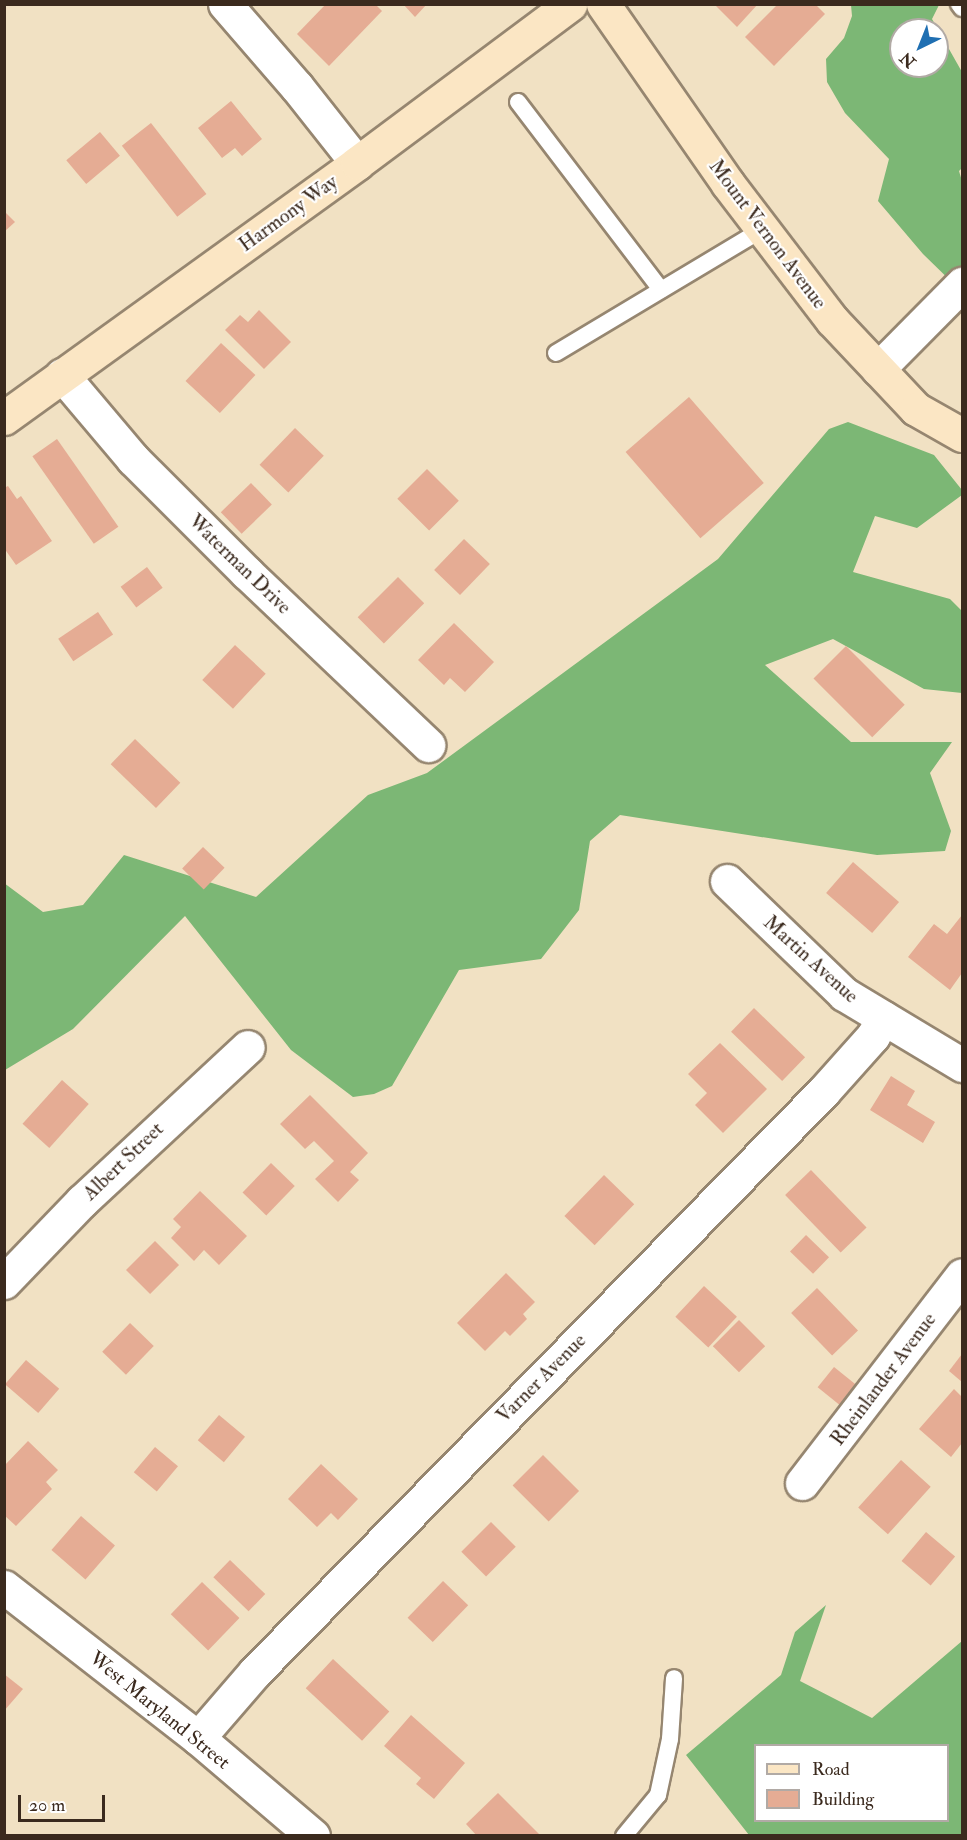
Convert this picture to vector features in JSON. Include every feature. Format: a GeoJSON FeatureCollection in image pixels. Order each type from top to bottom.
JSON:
{"type":"FeatureCollection","features":[{"type":"Feature","properties":{"kind":"street"},"geometry":{"type":"LineString","coordinates":[[225,4],[297,87],[357,164]]}},
{"type":"Feature","properties":{"kind":"street","name":"Harmony Way"},"geometry":{"type":"LineString","coordinates":[[4,418],[357,164],[570,4]]}},
{"type":"Feature","properties":{"kind":"street","name":"Mount Vernon Avenue"},"geometry":{"type":"LineString","coordinates":[[603,4],[763,229],[832,320],[916,408],[963,435]]}},
{"type":"Feature","properties":{"kind":"street"},"geometry":{"type":"LineString","coordinates":[[878,369],[963,284]]}},
{"type":"Feature","properties":{"kind":"street","name":"Waterman Drive"},"geometry":{"type":"LineString","coordinates":[[62,375],[133,459],[428,745]]}},
{"type":"Feature","properties":{"kind":"street","name":"Martin Avenue"},"geometry":{"type":"LineString","coordinates":[[727,881],[844,994],[963,1065]]}},
{"type":"Feature","properties":{"kind":"street","name":"Varner Avenue"},"geometry":{"type":"LineString","coordinates":[[198,1738],[255,1672],[823,1092],[873,1036],[883,1018]]}},
{"type":"Feature","properties":{"kind":"street","name":"Albert Street"},"geometry":{"type":"LineString","coordinates":[[4,1282],[82,1201],[248,1047]]}},
{"type":"Feature","properties":{"kind":"street","name":"Rheinlander Avenue"},"geometry":{"type":"LineString","coordinates":[[802,1483],[963,1275]]}},
{"type":"Feature","properties":{"kind":"street","name":"West Maryland Street"},"geometry":{"type":"LineString","coordinates":[[4,1587],[198,1738],[313,1836]]}},
{"type":"Feature","properties":{"kind":"lane"},"geometry":{"type":"LineString","coordinates":[[959,4],[963,8]]}},
{"type":"Feature","properties":{"kind":"lane"},"geometry":{"type":"LineString","coordinates":[[518,102],[661,290]]}},
{"type":"Feature","properties":{"kind":"lane"},"geometry":{"type":"LineString","coordinates":[[556,353],[763,229]]}},
{"type":"Feature","properties":{"kind":"lane"},"geometry":{"type":"LineString","coordinates":[[624,1836],[658,1795],[670,1739],[674,1678]]}},
{"type":"Feature","properties":{"kind":"green space"},"geometry":{"type":"Polygon","coordinates":[[[851,5],[939,5],[932,18],[889,18],[889,78],[949,78],[949,49],[962,72],[962,168],[959,171],[962,181],[962,292],[923,254],[878,201],[889,159],[845,113],[827,82],[826,59],[844,38],[852,16],[851,5]]]}},
{"type":"Feature","properties":{"kind":"green space"},"geometry":{"type":"Polygon","coordinates":[[[848,422],[934,455],[962,490],[962,495],[917,528],[875,516],[853,572],[950,599],[962,611],[962,693],[924,689],[833,639],[765,665],[851,742],[952,742],[930,773],[951,831],[945,851],[877,855],[620,815],[590,841],[579,910],[541,959],[459,970],[392,1086],[374,1094],[353,1097],[291,1050],[185,916],[73,1029],[5,1070],[4,883],[43,912],[83,905],[124,855],[256,897],[368,795],[427,773],[718,559],[829,429],[848,422]]]}},
{"type":"Feature","properties":{"kind":"green space"},"geometry":{"type":"Polygon","coordinates":[[[826,1605],[800,1681],[872,1718],[962,1641],[962,1835],[749,1835],[686,1755],[781,1675],[795,1632],[826,1605]]]}},
{"type":"Feature","properties":{"kind":"building"},"geometry":{"type":"Polygon","coordinates":[[[326,4],[375,4],[382,11],[329,66],[297,34],[326,4]]]}},
{"type":"Feature","properties":{"kind":"building"},"geometry":{"type":"Polygon","coordinates":[[[403,4],[427,4],[415,17],[403,4]]]}},
{"type":"Feature","properties":{"kind":"building"},"geometry":{"type":"Polygon","coordinates":[[[714,4],[758,4],[737,27],[714,4]]]}},
{"type":"Feature","properties":{"kind":"building"},"geometry":{"type":"Polygon","coordinates":[[[778,4],[815,4],[825,14],[774,66],[745,37],[778,4]]]}},
{"type":"Feature","properties":{"kind":"building"},"geometry":{"type":"Polygon","coordinates":[[[231,101],[262,139],[242,156],[235,148],[222,158],[198,128],[231,101]]]}},
{"type":"Feature","properties":{"kind":"building"},"geometry":{"type":"Polygon","coordinates":[[[151,123],[206,194],[177,217],[122,146],[151,123]]]}},
{"type":"Feature","properties":{"kind":"building"},"geometry":{"type":"Polygon","coordinates":[[[100,132],[120,156],[86,184],[66,160],[100,132]]]}},
{"type":"Feature","properties":{"kind":"building"},"geometry":{"type":"Polygon","coordinates":[[[4,211],[15,222],[4,232],[4,211]]]}},
{"type":"Feature","properties":{"kind":"building"},"geometry":{"type":"Polygon","coordinates":[[[259,310],[291,342],[264,369],[225,330],[240,315],[248,322],[259,310]]]}},
{"type":"Feature","properties":{"kind":"building"},"geometry":{"type":"Polygon","coordinates":[[[221,343],[255,375],[220,413],[186,381],[221,343]]]}},
{"type":"Feature","properties":{"kind":"building"},"geometry":{"type":"Polygon","coordinates":[[[689,397],[764,483],[700,538],[626,452],[689,397]]]}},
{"type":"Feature","properties":{"kind":"building"},"geometry":{"type":"Polygon","coordinates":[[[295,428],[324,456],[288,492],[260,465],[295,428]]]}},
{"type":"Feature","properties":{"kind":"building"},"geometry":{"type":"Polygon","coordinates":[[[57,439],[118,527],[94,544],[32,456],[57,439]]]}},
{"type":"Feature","properties":{"kind":"building"},"geometry":{"type":"Polygon","coordinates":[[[427,469],[459,501],[429,531],[397,499],[427,469]]]}},
{"type":"Feature","properties":{"kind":"building"},"geometry":{"type":"Polygon","coordinates":[[[251,483],[272,505],[242,534],[221,512],[251,483]]]}},
{"type":"Feature","properties":{"kind":"building"},"geometry":{"type":"Polygon","coordinates":[[[8,486],[17,499],[21,496],[52,541],[16,565],[4,548],[4,488],[8,486]]]}},
{"type":"Feature","properties":{"kind":"building"},"geometry":{"type":"Polygon","coordinates":[[[464,539],[490,564],[460,595],[434,570],[464,539]]]}},
{"type":"Feature","properties":{"kind":"building"},"geometry":{"type":"Polygon","coordinates":[[[147,567],[163,588],[136,608],[121,587],[147,567]]]}},
{"type":"Feature","properties":{"kind":"building"},"geometry":{"type":"Polygon","coordinates":[[[398,577],[424,603],[384,643],[358,617],[398,577]]]}},
{"type":"Feature","properties":{"kind":"building"},"geometry":{"type":"Polygon","coordinates":[[[98,612],[113,634],[73,661],[58,639],[98,612]]]}},
{"type":"Feature","properties":{"kind":"building"},"geometry":{"type":"Polygon","coordinates":[[[454,623],[494,662],[465,692],[450,678],[444,685],[418,660],[454,623]]]}},
{"type":"Feature","properties":{"kind":"building"},"geometry":{"type":"Polygon","coordinates":[[[235,645],[266,674],[233,709],[202,680],[235,645]]]}},
{"type":"Feature","properties":{"kind":"building"},"geometry":{"type":"Polygon","coordinates":[[[846,646],[905,705],[872,737],[813,679],[846,646]]]}},
{"type":"Feature","properties":{"kind":"building"},"geometry":{"type":"Polygon","coordinates":[[[135,739],[180,783],[156,808],[111,764],[135,739]]]}},
{"type":"Feature","properties":{"kind":"building"},"geometry":{"type":"Polygon","coordinates":[[[203,847],[225,868],[204,889],[182,869],[203,847]]]}},
{"type":"Feature","properties":{"kind":"building"},"geometry":{"type":"Polygon","coordinates":[[[853,862],[899,902],[872,933],[826,893],[853,862]]]}},
{"type":"Feature","properties":{"kind":"building"},"geometry":{"type":"Polygon","coordinates":[[[962,915],[962,973],[950,990],[908,957],[934,924],[947,934],[962,915]]]}},
{"type":"Feature","properties":{"kind":"building"},"geometry":{"type":"Polygon","coordinates":[[[754,1008],[805,1057],[782,1081],[731,1032],[754,1008]]]}},
{"type":"Feature","properties":{"kind":"building"},"geometry":{"type":"Polygon","coordinates":[[[720,1043],[767,1089],[723,1133],[695,1105],[707,1093],[688,1074],[720,1043]]]}},
{"type":"Feature","properties":{"kind":"building"},"geometry":{"type":"Polygon","coordinates":[[[891,1076],[915,1091],[907,1105],[935,1122],[923,1143],[870,1110],[891,1076]]]}},
{"type":"Feature","properties":{"kind":"building"},"geometry":{"type":"Polygon","coordinates":[[[62,1080],[89,1104],[49,1148],[23,1124],[62,1080]]]}},
{"type":"Feature","properties":{"kind":"building"},"geometry":{"type":"Polygon","coordinates":[[[310,1095],[368,1153],[350,1172],[359,1180],[338,1202],[315,1179],[334,1161],[314,1141],[305,1149],[280,1124],[310,1095]]]}},
{"type":"Feature","properties":{"kind":"building"},"geometry":{"type":"Polygon","coordinates":[[[271,1163],[295,1186],[266,1215],[243,1192],[271,1163]]]}},
{"type":"Feature","properties":{"kind":"building"},"geometry":{"type":"Polygon","coordinates":[[[811,1170],[867,1228],[841,1253],[785,1195],[811,1170]]]}},
{"type":"Feature","properties":{"kind":"building"},"geometry":{"type":"Polygon","coordinates":[[[604,1175],[634,1204],[595,1245],[564,1216],[604,1175]]]}},
{"type":"Feature","properties":{"kind":"building"},"geometry":{"type":"Polygon","coordinates":[[[200,1191],[247,1236],[219,1265],[204,1250],[194,1261],[171,1238],[181,1227],[173,1219],[200,1191]]]}},
{"type":"Feature","properties":{"kind":"building"},"geometry":{"type":"Polygon","coordinates":[[[806,1235],[829,1257],[813,1274],[790,1252],[806,1235]]]}},
{"type":"Feature","properties":{"kind":"building"},"geometry":{"type":"Polygon","coordinates":[[[155,1241],[179,1265],[150,1294],[126,1270],[155,1241]]]}},
{"type":"Feature","properties":{"kind":"building"},"geometry":{"type":"Polygon","coordinates":[[[506,1273],[535,1302],[523,1314],[527,1319],[510,1336],[505,1331],[485,1351],[457,1323],[506,1273]]]}},
{"type":"Feature","properties":{"kind":"building"},"geometry":{"type":"Polygon","coordinates":[[[704,1286],[737,1317],[708,1347],[675,1317],[704,1286]]]}},
{"type":"Feature","properties":{"kind":"building"},"geometry":{"type":"Polygon","coordinates":[[[817,1288],[858,1330],[832,1355],[791,1313],[817,1288]]]}},
{"type":"Feature","properties":{"kind":"building"},"geometry":{"type":"Polygon","coordinates":[[[739,1320],[765,1346],[739,1372],[713,1346],[739,1320]]]}},
{"type":"Feature","properties":{"kind":"building"},"geometry":{"type":"Polygon","coordinates":[[[130,1323],[154,1346],[126,1375],[102,1352],[130,1323]]]}},
{"type":"Feature","properties":{"kind":"building"},"geometry":{"type":"Polygon","coordinates":[[[962,1354],[962,1382],[949,1371],[962,1354]]]}},
{"type":"Feature","properties":{"kind":"building"},"geometry":{"type":"Polygon","coordinates":[[[26,1360],[59,1389],[38,1413],[5,1384],[26,1360]]]}},
{"type":"Feature","properties":{"kind":"building"},"geometry":{"type":"Polygon","coordinates":[[[834,1367],[856,1385],[839,1405],[818,1387],[834,1367]]]}},
{"type":"Feature","properties":{"kind":"building"},"geometry":{"type":"Polygon","coordinates":[[[954,1389],[962,1397],[962,1443],[951,1457],[919,1429],[954,1389]]]}},
{"type":"Feature","properties":{"kind":"building"},"geometry":{"type":"Polygon","coordinates":[[[219,1415],[245,1437],[224,1462],[198,1440],[219,1415]]]}},
{"type":"Feature","properties":{"kind":"building"},"geometry":{"type":"Polygon","coordinates":[[[28,1441],[58,1470],[46,1482],[52,1489],[16,1526],[4,1515],[4,1466],[28,1441]]]}},
{"type":"Feature","properties":{"kind":"building"},"geometry":{"type":"Polygon","coordinates":[[[155,1447],[178,1466],[157,1492],[134,1472],[155,1447]]]}},
{"type":"Feature","properties":{"kind":"building"},"geometry":{"type":"Polygon","coordinates":[[[543,1455],[579,1491],[549,1521],[513,1485],[543,1455]]]}},
{"type":"Feature","properties":{"kind":"building"},"geometry":{"type":"Polygon","coordinates":[[[901,1460],[931,1487],[888,1534],[858,1508],[901,1460]]]}},
{"type":"Feature","properties":{"kind":"building"},"geometry":{"type":"Polygon","coordinates":[[[321,1464],[358,1499],[338,1520],[331,1513],[317,1527],[288,1499],[321,1464]]]}},
{"type":"Feature","properties":{"kind":"building"},"geometry":{"type":"Polygon","coordinates":[[[81,1516],[115,1546],[85,1579],[51,1550],[81,1516]]]}},
{"type":"Feature","properties":{"kind":"building"},"geometry":{"type":"Polygon","coordinates":[[[491,1522],[516,1547],[486,1576],[461,1552],[491,1522]]]}},
{"type":"Feature","properties":{"kind":"building"},"geometry":{"type":"Polygon","coordinates":[[[926,1532],[955,1556],[931,1586],[902,1561],[926,1532]]]}},
{"type":"Feature","properties":{"kind":"building"},"geometry":{"type":"Polygon","coordinates":[[[230,1560],[265,1594],[249,1611],[213,1577],[230,1560]]]}},
{"type":"Feature","properties":{"kind":"building"},"geometry":{"type":"Polygon","coordinates":[[[443,1581],[468,1605],[433,1642],[408,1618],[443,1581]]]}},
{"type":"Feature","properties":{"kind":"building"},"geometry":{"type":"Polygon","coordinates":[[[202,1582],[239,1618],[208,1650],[171,1614],[202,1582]]]}},
{"type":"Feature","properties":{"kind":"building"},"geometry":{"type":"Polygon","coordinates":[[[333,1659],[389,1712],[362,1741],[306,1688],[333,1659]]]}},
{"type":"Feature","properties":{"kind":"building"},"geometry":{"type":"Polygon","coordinates":[[[4,1674],[23,1689],[4,1711],[4,1674]]]}},
{"type":"Feature","properties":{"kind":"building"},"geometry":{"type":"Polygon","coordinates":[[[411,1715],[465,1763],[434,1799],[416,1784],[421,1778],[384,1746],[411,1715]]]}},
{"type":"Feature","properties":{"kind":"building"},"geometry":{"type":"Polygon","coordinates":[[[498,1793],[541,1836],[477,1836],[466,1824],[498,1793]]]}}]}
